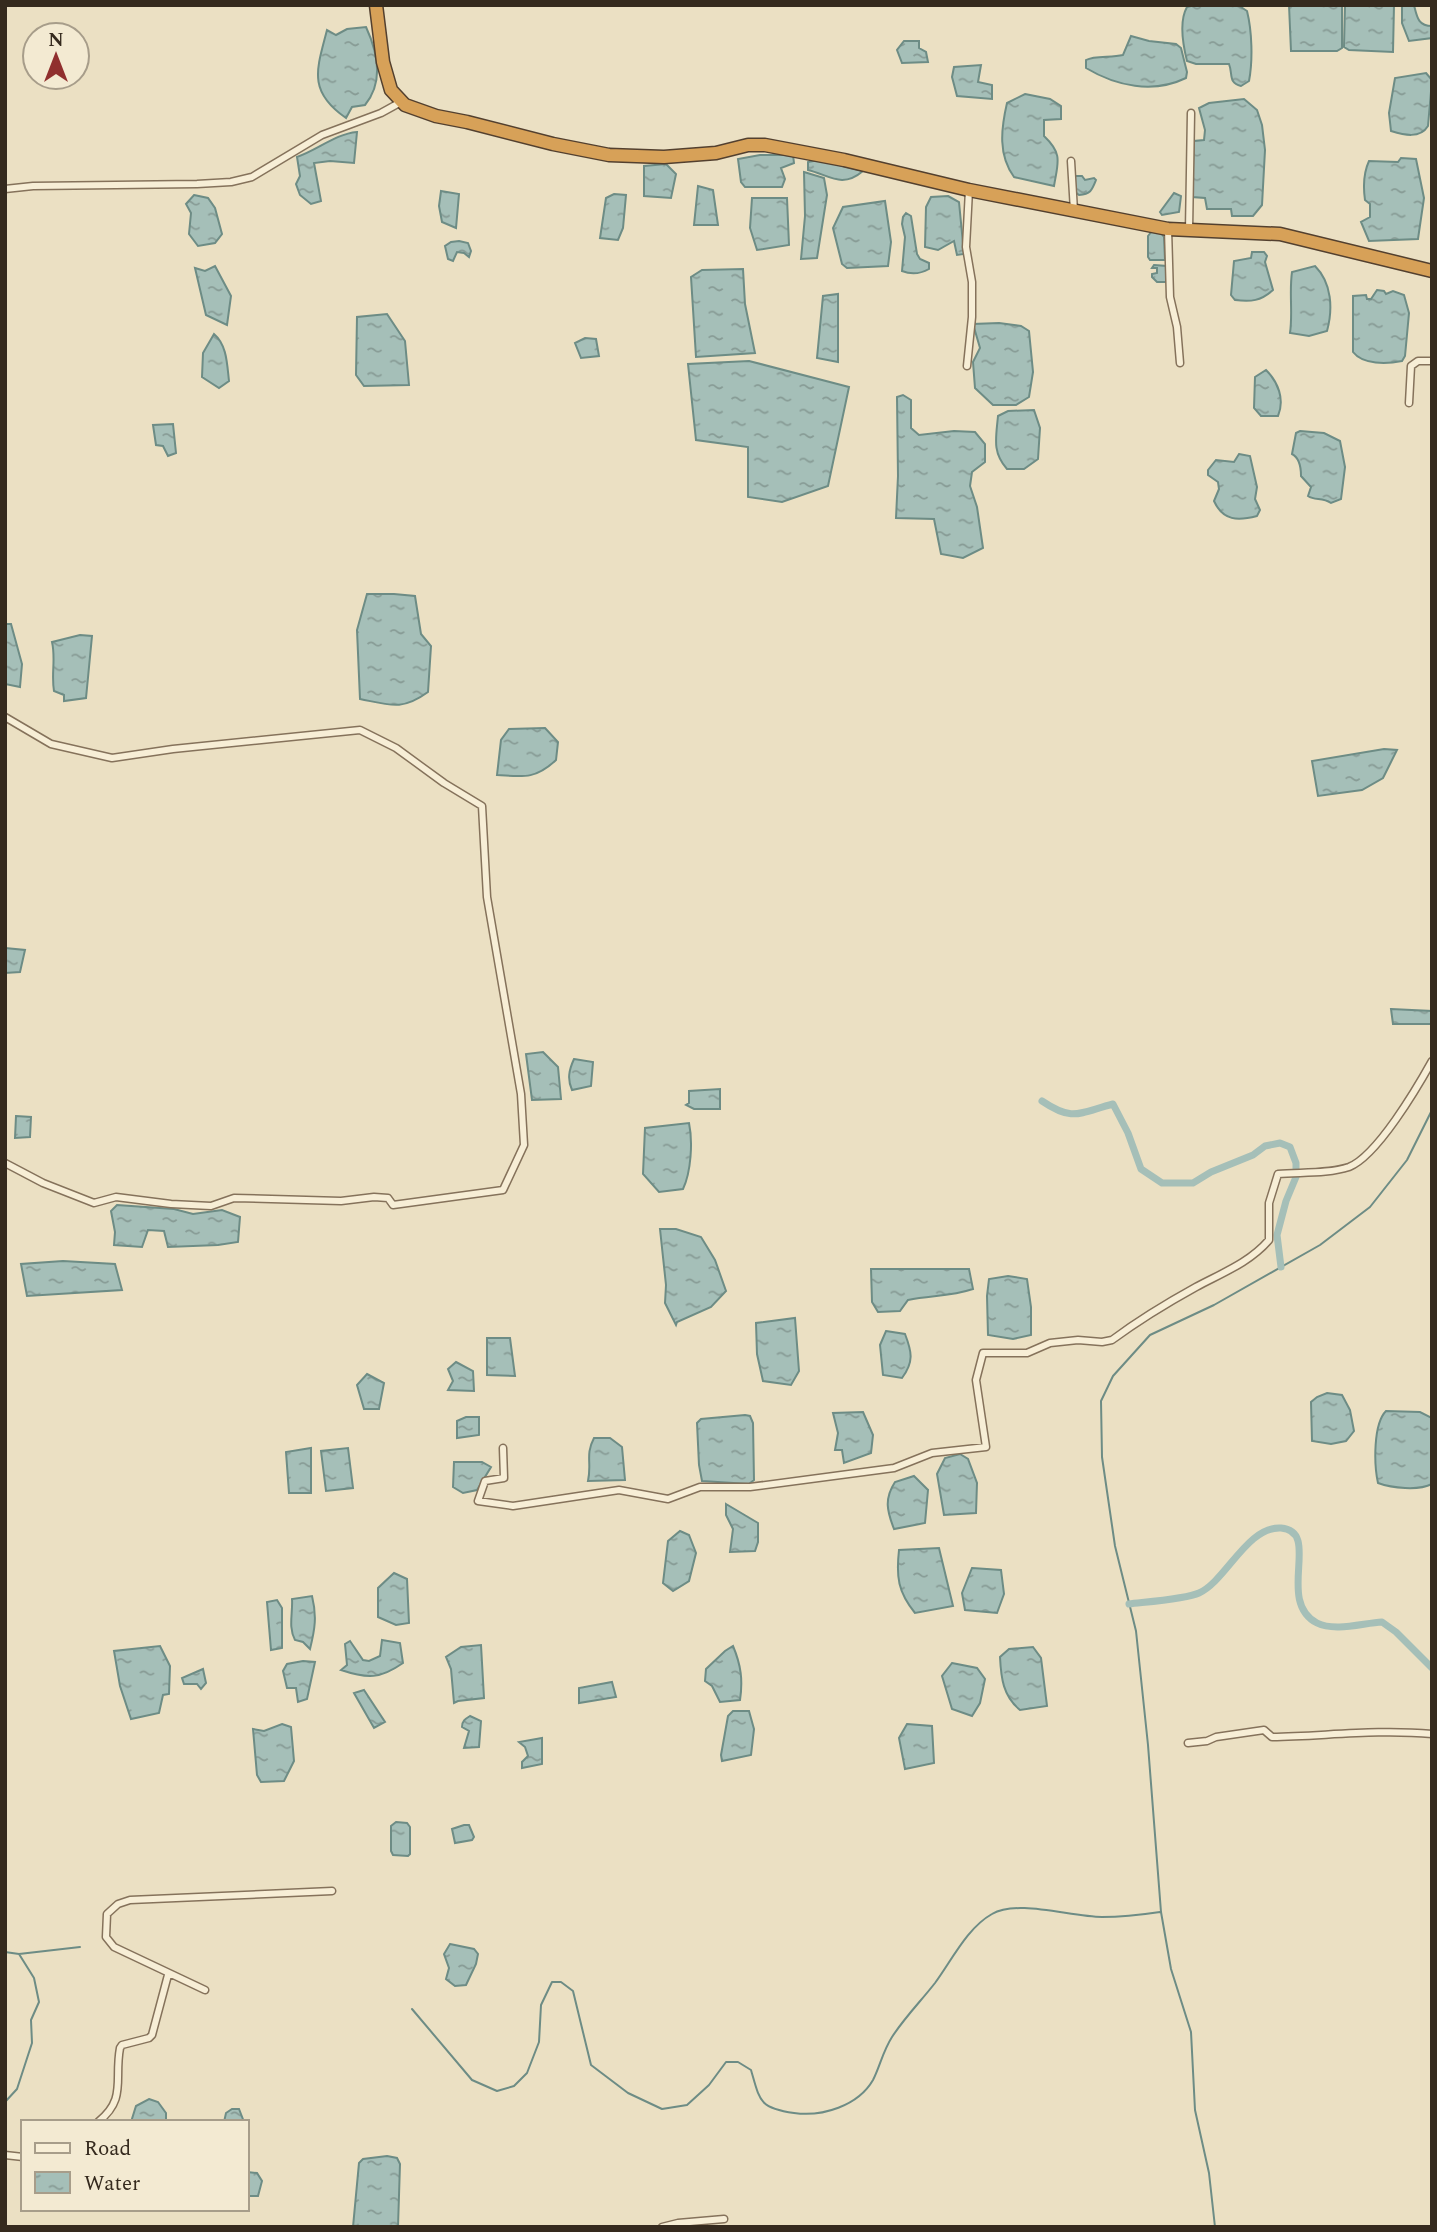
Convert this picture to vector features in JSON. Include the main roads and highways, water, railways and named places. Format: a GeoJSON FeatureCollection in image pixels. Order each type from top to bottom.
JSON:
{"type":"FeatureCollection","features":[{"type":"Feature","properties":{"kind":"highway"},"geometry":{"type":"LineString","coordinates":[[376,5],[387,81],[391,90],[401,102],[415,110],[436,116],[609,155],[664,157],[716,153],[748,145],[765,145],[844,160],[969,190],[1168,229],[1280,234],[1432,271]]}},
{"type":"Feature","properties":{"kind":"water"},"geometry":{"type":"Polygon","coordinates":[[[1238,5],[1247,11],[1251,46],[1249,81],[1241,86],[1234,83],[1229,64],[1196,64],[1187,61],[1183,19],[1187,7],[1238,5]]]}},
{"type":"Feature","properties":{"kind":"water"},"geometry":{"type":"Polygon","coordinates":[[[1289,5],[1342,5],[1342,48],[1337,51],[1291,51],[1289,5]]]}},
{"type":"Feature","properties":{"kind":"water"},"geometry":{"type":"Polygon","coordinates":[[[1345,5],[1394,5],[1393,52],[1349,50],[1344,47],[1345,5]]]}},
{"type":"Feature","properties":{"kind":"water"},"geometry":{"type":"Polygon","coordinates":[[[1402,5],[1414,5],[1421,23],[1432,26],[1432,38],[1409,41],[1402,23],[1402,5]]]}},
{"type":"Feature","properties":{"kind":"water"},"geometry":{"type":"Polygon","coordinates":[[[366,27],[376,57],[375,87],[365,105],[352,107],[346,118],[325,98],[320,89],[320,56],[327,30],[336,35],[347,29],[366,27]]]}},
{"type":"Feature","properties":{"kind":"water"},"geometry":{"type":"Polygon","coordinates":[[[1131,36],[1176,44],[1181,48],[1186,78],[1161,86],[1135,86],[1086,68],[1086,60],[1090,58],[1123,55],[1131,36]]]}},
{"type":"Feature","properties":{"kind":"water"},"geometry":{"type":"Polygon","coordinates":[[[904,41],[919,41],[919,48],[926,52],[928,62],[902,63],[897,50],[904,41]]]}},
{"type":"Feature","properties":{"kind":"water"},"geometry":{"type":"Polygon","coordinates":[[[981,65],[978,82],[992,85],[992,99],[957,96],[952,77],[954,67],[981,65]]]}},
{"type":"Feature","properties":{"kind":"water"},"geometry":{"type":"Polygon","coordinates":[[[1426,73],[1432,80],[1428,126],[1416,134],[1406,135],[1391,131],[1389,113],[1395,78],[1426,73]]]}},
{"type":"Feature","properties":{"kind":"water"},"geometry":{"type":"Polygon","coordinates":[[[1025,94],[1050,99],[1061,106],[1061,119],[1044,120],[1044,136],[1054,148],[1058,159],[1054,186],[1014,177],[1005,160],[1002,132],[1007,103],[1025,94]]]}},
{"type":"Feature","properties":{"kind":"water"},"geometry":{"type":"Polygon","coordinates":[[[1244,99],[1257,110],[1262,125],[1265,150],[1262,205],[1253,216],[1232,216],[1231,209],[1207,209],[1205,198],[1192,197],[1194,141],[1204,140],[1205,130],[1199,108],[1209,103],[1244,99]]]}},
{"type":"Feature","properties":{"kind":"water"},"geometry":{"type":"Polygon","coordinates":[[[357,132],[354,163],[314,163],[321,201],[311,204],[300,195],[296,184],[300,176],[297,157],[341,136],[357,132]]]}},
{"type":"Feature","properties":{"kind":"water"},"geometry":{"type":"Polygon","coordinates":[[[760,155],[793,155],[794,163],[781,168],[785,179],[782,187],[745,187],[741,182],[738,159],[760,155]]]}},
{"type":"Feature","properties":{"kind":"water"},"geometry":{"type":"Polygon","coordinates":[[[1401,158],[1416,159],[1424,198],[1418,239],[1369,241],[1361,222],[1370,217],[1370,204],[1365,200],[1364,190],[1367,166],[1369,161],[1398,162],[1401,158]]]}},
{"type":"Feature","properties":{"kind":"water"},"geometry":{"type":"Polygon","coordinates":[[[819,160],[863,171],[842,180],[808,170],[808,162],[819,160]]]}},
{"type":"Feature","properties":{"kind":"water"},"geometry":{"type":"Polygon","coordinates":[[[666,164],[676,174],[671,198],[644,196],[644,166],[666,164]]]}},
{"type":"Feature","properties":{"kind":"water"},"geometry":{"type":"Polygon","coordinates":[[[804,172],[824,178],[827,195],[817,258],[801,259],[805,216],[804,172]]]}},
{"type":"Feature","properties":{"kind":"water"},"geometry":{"type":"Polygon","coordinates":[[[1074,176],[1096,180],[1090,191],[1079,195],[1075,192],[1074,176]]]}},
{"type":"Feature","properties":{"kind":"water"},"geometry":{"type":"Polygon","coordinates":[[[698,186],[713,190],[718,225],[694,225],[698,186]]]}},
{"type":"Feature","properties":{"kind":"water"},"geometry":{"type":"Polygon","coordinates":[[[441,191],[459,194],[456,228],[442,222],[439,206],[441,191]]]}},
{"type":"Feature","properties":{"kind":"water"},"geometry":{"type":"Polygon","coordinates":[[[1174,193],[1181,196],[1179,212],[1162,215],[1160,212],[1174,193]]]}},
{"type":"Feature","properties":{"kind":"water"},"geometry":{"type":"Polygon","coordinates":[[[614,194],[626,195],[623,228],[618,240],[600,238],[606,198],[614,194]]]}},
{"type":"Feature","properties":{"kind":"water"},"geometry":{"type":"Polygon","coordinates":[[[194,195],[208,198],[215,208],[222,234],[215,243],[198,246],[189,234],[191,213],[186,204],[194,195]]]}},
{"type":"Feature","properties":{"kind":"water"},"geometry":{"type":"Polygon","coordinates":[[[948,196],[959,202],[964,254],[957,255],[954,241],[938,250],[925,247],[926,207],[931,197],[948,196]]]}},
{"type":"Feature","properties":{"kind":"water"},"geometry":{"type":"Polygon","coordinates":[[[752,198],[787,198],[789,245],[757,250],[750,228],[752,198]]]}},
{"type":"Feature","properties":{"kind":"water"},"geometry":{"type":"Polygon","coordinates":[[[885,201],[891,242],[888,266],[847,268],[842,264],[833,228],[843,207],[885,201]]]}},
{"type":"Feature","properties":{"kind":"water"},"geometry":{"type":"Polygon","coordinates":[[[906,213],[911,216],[917,254],[920,259],[929,263],[929,269],[919,273],[902,271],[905,237],[902,224],[906,213]]]}},
{"type":"Feature","properties":{"kind":"water"},"geometry":{"type":"Polygon","coordinates":[[[1152,231],[1161,233],[1164,237],[1165,260],[1150,260],[1148,257],[1148,236],[1152,231]]]}},
{"type":"Feature","properties":{"kind":"water"},"geometry":{"type":"Polygon","coordinates":[[[459,241],[468,243],[471,251],[469,257],[457,252],[453,261],[448,259],[445,246],[459,241]]]}},
{"type":"Feature","properties":{"kind":"water"},"geometry":{"type":"Polygon","coordinates":[[[1252,252],[1264,252],[1267,256],[1265,262],[1273,290],[1256,300],[1235,300],[1231,295],[1234,261],[1251,258],[1252,252]]]}},
{"type":"Feature","properties":{"kind":"water"},"geometry":{"type":"Polygon","coordinates":[[[1154,265],[1167,266],[1168,282],[1157,282],[1152,277],[1152,274],[1157,273],[1157,268],[1152,268],[1154,265]]]}},
{"type":"Feature","properties":{"kind":"water"},"geometry":{"type":"Polygon","coordinates":[[[215,266],[231,296],[227,325],[206,315],[195,268],[205,271],[215,266]]]}},
{"type":"Feature","properties":{"kind":"water"},"geometry":{"type":"Polygon","coordinates":[[[1315,266],[1325,280],[1330,297],[1327,331],[1309,336],[1290,333],[1292,272],[1315,266]]]}},
{"type":"Feature","properties":{"kind":"water"},"geometry":{"type":"Polygon","coordinates":[[[743,269],[745,304],[755,353],[696,357],[691,277],[702,270],[743,269]]]}},
{"type":"Feature","properties":{"kind":"water"},"geometry":{"type":"Polygon","coordinates":[[[1377,290],[1386,294],[1393,291],[1404,295],[1409,313],[1405,356],[1402,361],[1369,361],[1353,352],[1353,296],[1366,295],[1367,299],[1371,299],[1377,290]]]}},
{"type":"Feature","properties":{"kind":"water"},"geometry":{"type":"Polygon","coordinates":[[[838,294],[838,362],[817,358],[823,296],[838,294]]]}},
{"type":"Feature","properties":{"kind":"water"},"geometry":{"type":"Polygon","coordinates":[[[387,314],[405,341],[409,385],[364,386],[356,375],[357,317],[387,314]]]}},
{"type":"Feature","properties":{"kind":"water"},"geometry":{"type":"Polygon","coordinates":[[[973,324],[1021,326],[1029,331],[1033,372],[1029,397],[1016,405],[993,405],[975,388],[973,362],[980,348],[973,324]]]}},
{"type":"Feature","properties":{"kind":"water"},"geometry":{"type":"Polygon","coordinates":[[[214,334],[224,349],[229,381],[219,388],[202,377],[203,353],[214,334]]]}},
{"type":"Feature","properties":{"kind":"water"},"geometry":{"type":"Polygon","coordinates":[[[585,338],[596,339],[599,356],[581,358],[575,343],[585,338]]]}},
{"type":"Feature","properties":{"kind":"water"},"geometry":{"type":"Polygon","coordinates":[[[749,361],[849,387],[828,486],[782,502],[748,497],[748,447],[696,440],[688,364],[749,361]]]}},
{"type":"Feature","properties":{"kind":"water"},"geometry":{"type":"Polygon","coordinates":[[[1266,370],[1279,391],[1281,403],[1278,416],[1261,416],[1254,408],[1255,377],[1266,370]]]}},
{"type":"Feature","properties":{"kind":"water"},"geometry":{"type":"Polygon","coordinates":[[[903,395],[911,400],[911,428],[919,435],[954,431],[975,432],[985,444],[985,462],[972,472],[970,486],[977,507],[983,548],[963,558],[941,554],[934,519],[896,518],[897,397],[903,395]]]}},
{"type":"Feature","properties":{"kind":"water"},"geometry":{"type":"Polygon","coordinates":[[[1034,410],[1040,428],[1038,459],[1024,469],[1007,469],[997,451],[998,416],[1008,411],[1034,410]]]}},
{"type":"Feature","properties":{"kind":"water"},"geometry":{"type":"Polygon","coordinates":[[[173,424],[176,453],[168,456],[163,446],[156,445],[153,425],[173,424]]]}},
{"type":"Feature","properties":{"kind":"water"},"geometry":{"type":"Polygon","coordinates":[[[1296,433],[1324,433],[1340,441],[1345,467],[1341,499],[1331,503],[1308,496],[1311,487],[1301,476],[1298,461],[1292,454],[1296,433]]]}},
{"type":"Feature","properties":{"kind":"water"},"geometry":{"type":"Polygon","coordinates":[[[1239,454],[1250,456],[1257,487],[1255,499],[1260,510],[1257,516],[1244,519],[1227,516],[1218,508],[1214,501],[1219,489],[1218,482],[1208,475],[1208,470],[1216,460],[1234,462],[1239,454]]]}},
{"type":"Feature","properties":{"kind":"water"},"geometry":{"type":"Polygon","coordinates":[[[367,594],[415,596],[421,634],[431,646],[428,692],[411,702],[396,705],[360,699],[357,630],[367,594]]]}},
{"type":"Feature","properties":{"kind":"water"},"geometry":{"type":"Polygon","coordinates":[[[5,624],[11,624],[22,664],[20,687],[5,684],[5,624]]]}},
{"type":"Feature","properties":{"kind":"water"},"geometry":{"type":"Polygon","coordinates":[[[80,635],[92,636],[86,698],[64,701],[64,695],[54,691],[52,642],[80,635]]]}},
{"type":"Feature","properties":{"kind":"water"},"geometry":{"type":"Polygon","coordinates":[[[545,728],[558,742],[556,760],[536,774],[497,775],[501,740],[509,729],[545,728]]]}},
{"type":"Feature","properties":{"kind":"water"},"geometry":{"type":"Polygon","coordinates":[[[1384,749],[1397,750],[1383,778],[1362,790],[1318,796],[1312,761],[1384,749]]]}},
{"type":"Feature","properties":{"kind":"water"},"geometry":{"type":"Polygon","coordinates":[[[5,948],[25,950],[20,972],[5,973],[5,948]]]}},
{"type":"Feature","properties":{"kind":"water"},"geometry":{"type":"Polygon","coordinates":[[[1391,1009],[1432,1011],[1432,1024],[1393,1024],[1391,1009]]]}},
{"type":"Feature","properties":{"kind":"water"},"geometry":{"type":"Polygon","coordinates":[[[543,1052],[558,1067],[561,1099],[532,1100],[526,1054],[543,1052]]]}},
{"type":"Feature","properties":{"kind":"water"},"geometry":{"type":"Polygon","coordinates":[[[574,1059],[593,1062],[591,1086],[572,1090],[569,1074],[574,1059]]]}},
{"type":"Feature","properties":{"kind":"water"},"geometry":{"type":"Polygon","coordinates":[[[720,1089],[720,1109],[694,1109],[686,1105],[689,1103],[689,1091],[720,1089]]]}},
{"type":"Feature","properties":{"kind":"water"},"geometry":{"type":"Polygon","coordinates":[[[16,1116],[31,1117],[30,1137],[15,1138],[16,1116]]]}},
{"type":"Feature","properties":{"kind":"water"},"geometry":{"type":"Polygon","coordinates":[[[689,1123],[690,1157],[683,1189],[659,1192],[643,1174],[645,1128],[689,1123]]]}},
{"type":"Feature","properties":{"kind":"water"},"geometry":{"type":"Polygon","coordinates":[[[117,1205],[174,1209],[193,1214],[222,1210],[240,1217],[238,1242],[168,1247],[164,1231],[148,1230],[142,1247],[114,1245],[115,1232],[111,1211],[117,1205]]]}},
{"type":"Feature","properties":{"kind":"water"},"geometry":{"type":"Polygon","coordinates":[[[660,1229],[676,1229],[701,1237],[715,1260],[726,1291],[711,1307],[677,1322],[676,1325],[665,1303],[666,1285],[660,1229]]]}},
{"type":"Feature","properties":{"kind":"water"},"geometry":{"type":"Polygon","coordinates":[[[63,1261],[115,1264],[122,1290],[27,1296],[21,1264],[63,1261]]]}},
{"type":"Feature","properties":{"kind":"water"},"geometry":{"type":"Polygon","coordinates":[[[871,1269],[969,1269],[973,1289],[908,1300],[900,1311],[878,1312],[872,1302],[871,1269]]]}},
{"type":"Feature","properties":{"kind":"water"},"geometry":{"type":"Polygon","coordinates":[[[1008,1276],[1027,1279],[1031,1335],[1013,1339],[988,1335],[989,1279],[1008,1276]]]}},
{"type":"Feature","properties":{"kind":"water"},"geometry":{"type":"Polygon","coordinates":[[[795,1318],[799,1371],[791,1385],[763,1381],[757,1354],[756,1323],[795,1318]]]}},
{"type":"Feature","properties":{"kind":"water"},"geometry":{"type":"Polygon","coordinates":[[[886,1331],[905,1334],[910,1362],[902,1378],[883,1375],[880,1345],[886,1331]]]}},
{"type":"Feature","properties":{"kind":"water"},"geometry":{"type":"Polygon","coordinates":[[[487,1338],[510,1338],[515,1376],[487,1375],[487,1338]]]}},
{"type":"Feature","properties":{"kind":"water"},"geometry":{"type":"Polygon","coordinates":[[[456,1362],[473,1371],[474,1391],[448,1390],[453,1381],[448,1369],[456,1362]]]}},
{"type":"Feature","properties":{"kind":"water"},"geometry":{"type":"Polygon","coordinates":[[[367,1374],[384,1383],[379,1409],[364,1409],[357,1385],[367,1374]]]}},
{"type":"Feature","properties":{"kind":"water"},"geometry":{"type":"Polygon","coordinates":[[[1327,1393],[1342,1395],[1350,1410],[1354,1431],[1346,1441],[1331,1444],[1312,1441],[1311,1402],[1327,1393]]]}},
{"type":"Feature","properties":{"kind":"water"},"geometry":{"type":"Polygon","coordinates":[[[1386,1411],[1420,1412],[1432,1418],[1432,1484],[1420,1488],[1405,1488],[1378,1483],[1375,1456],[1377,1435],[1386,1411]]]}},
{"type":"Feature","properties":{"kind":"water"},"geometry":{"type":"Polygon","coordinates":[[[863,1412],[873,1435],[871,1453],[844,1463],[842,1450],[835,1450],[838,1433],[833,1413],[863,1412]]]}},
{"type":"Feature","properties":{"kind":"water"},"geometry":{"type":"Polygon","coordinates":[[[750,1416],[753,1423],[754,1480],[749,1484],[702,1481],[697,1423],[701,1419],[750,1416]]]}},
{"type":"Feature","properties":{"kind":"water"},"geometry":{"type":"Polygon","coordinates":[[[466,1417],[479,1417],[479,1435],[457,1438],[457,1421],[466,1417]]]}},
{"type":"Feature","properties":{"kind":"water"},"geometry":{"type":"Polygon","coordinates":[[[594,1438],[610,1438],[622,1447],[625,1480],[588,1481],[590,1449],[594,1438]]]}},
{"type":"Feature","properties":{"kind":"water"},"geometry":{"type":"Polygon","coordinates":[[[311,1448],[311,1493],[289,1493],[286,1452],[311,1448]]]}},
{"type":"Feature","properties":{"kind":"water"},"geometry":{"type":"Polygon","coordinates":[[[348,1448],[353,1488],[326,1491],[321,1451],[348,1448]]]}},
{"type":"Feature","properties":{"kind":"water"},"geometry":{"type":"Polygon","coordinates":[[[960,1454],[968,1459],[977,1483],[976,1513],[944,1515],[937,1474],[945,1458],[960,1454]]]}},
{"type":"Feature","properties":{"kind":"water"},"geometry":{"type":"Polygon","coordinates":[[[454,1462],[482,1462],[491,1467],[477,1490],[463,1493],[453,1487],[454,1462]]]}},
{"type":"Feature","properties":{"kind":"water"},"geometry":{"type":"Polygon","coordinates":[[[914,1476],[928,1490],[925,1523],[894,1529],[888,1511],[889,1494],[895,1482],[914,1476]]]}},
{"type":"Feature","properties":{"kind":"water"},"geometry":{"type":"Polygon","coordinates":[[[726,1504],[758,1523],[755,1551],[730,1552],[733,1529],[726,1515],[726,1504]]]}},
{"type":"Feature","properties":{"kind":"water"},"geometry":{"type":"Polygon","coordinates":[[[680,1531],[689,1535],[696,1553],[689,1581],[673,1591],[663,1583],[668,1541],[680,1531]]]}},
{"type":"Feature","properties":{"kind":"water"},"geometry":{"type":"Polygon","coordinates":[[[939,1548],[953,1606],[915,1613],[900,1584],[899,1550],[939,1548]]]}},
{"type":"Feature","properties":{"kind":"water"},"geometry":{"type":"Polygon","coordinates":[[[972,1568],[1001,1570],[1004,1594],[997,1613],[965,1610],[962,1593],[972,1568]]]}},
{"type":"Feature","properties":{"kind":"water"},"geometry":{"type":"Polygon","coordinates":[[[394,1573],[407,1579],[409,1623],[396,1625],[378,1617],[378,1588],[394,1573]]]}},
{"type":"Feature","properties":{"kind":"water"},"geometry":{"type":"Polygon","coordinates":[[[312,1596],[315,1623],[310,1649],[303,1642],[295,1640],[291,1625],[292,1599],[312,1596]]]}},
{"type":"Feature","properties":{"kind":"water"},"geometry":{"type":"Polygon","coordinates":[[[277,1600],[282,1608],[282,1648],[271,1650],[267,1602],[277,1600]]]}},
{"type":"Feature","properties":{"kind":"water"},"geometry":{"type":"Polygon","coordinates":[[[382,1640],[400,1643],[403,1663],[374,1676],[341,1670],[347,1665],[345,1644],[350,1641],[363,1660],[369,1661],[380,1656],[382,1640]]]}},
{"type":"Feature","properties":{"kind":"water"},"geometry":{"type":"Polygon","coordinates":[[[481,1645],[484,1698],[454,1703],[451,1669],[446,1657],[461,1647],[481,1645]]]}},
{"type":"Feature","properties":{"kind":"water"},"geometry":{"type":"Polygon","coordinates":[[[160,1646],[170,1666],[169,1694],[163,1695],[159,1713],[131,1719],[120,1686],[114,1651],[160,1646]]]}},
{"type":"Feature","properties":{"kind":"water"},"geometry":{"type":"Polygon","coordinates":[[[733,1646],[741,1673],[740,1700],[720,1702],[712,1686],[705,1681],[706,1669],[733,1646]]]}},
{"type":"Feature","properties":{"kind":"water"},"geometry":{"type":"Polygon","coordinates":[[[1033,1647],[1041,1658],[1047,1706],[1020,1710],[1010,1699],[1004,1686],[1000,1657],[1009,1649],[1033,1647]]]}},
{"type":"Feature","properties":{"kind":"water"},"geometry":{"type":"Polygon","coordinates":[[[315,1662],[307,1699],[298,1702],[296,1688],[287,1688],[283,1671],[287,1664],[315,1662]]]}},
{"type":"Feature","properties":{"kind":"water"},"geometry":{"type":"Polygon","coordinates":[[[952,1663],[977,1668],[985,1679],[980,1703],[972,1716],[952,1709],[942,1676],[952,1663]]]}},
{"type":"Feature","properties":{"kind":"water"},"geometry":{"type":"Polygon","coordinates":[[[203,1669],[206,1683],[201,1689],[197,1684],[184,1684],[182,1678],[203,1669]]]}},
{"type":"Feature","properties":{"kind":"water"},"geometry":{"type":"Polygon","coordinates":[[[612,1682],[616,1697],[579,1703],[579,1688],[612,1682]]]}},
{"type":"Feature","properties":{"kind":"water"},"geometry":{"type":"Polygon","coordinates":[[[364,1690],[385,1722],[374,1728],[354,1693],[364,1690]]]}},
{"type":"Feature","properties":{"kind":"water"},"geometry":{"type":"Polygon","coordinates":[[[733,1711],[749,1711],[754,1729],[751,1755],[722,1761],[728,1716],[733,1711]]]}},
{"type":"Feature","properties":{"kind":"water"},"geometry":{"type":"Polygon","coordinates":[[[470,1716],[481,1721],[479,1747],[464,1748],[469,1731],[462,1725],[470,1716]]]}},
{"type":"Feature","properties":{"kind":"water"},"geometry":{"type":"Polygon","coordinates":[[[282,1724],[291,1727],[294,1761],[284,1781],[261,1782],[257,1775],[253,1729],[264,1731],[282,1724]]]}},
{"type":"Feature","properties":{"kind":"water"},"geometry":{"type":"Polygon","coordinates":[[[907,1724],[932,1726],[934,1763],[905,1769],[899,1738],[907,1724]]]}},
{"type":"Feature","properties":{"kind":"water"},"geometry":{"type":"Polygon","coordinates":[[[542,1738],[542,1764],[522,1768],[522,1762],[528,1756],[525,1747],[519,1742],[542,1738]]]}},
{"type":"Feature","properties":{"kind":"water"},"geometry":{"type":"Polygon","coordinates":[[[396,1822],[407,1823],[410,1827],[408,1856],[393,1855],[391,1851],[391,1826],[396,1822]]]}},
{"type":"Feature","properties":{"kind":"water"},"geometry":{"type":"Polygon","coordinates":[[[469,1825],[474,1837],[472,1840],[455,1843],[452,1829],[469,1825]]]}},
{"type":"Feature","properties":{"kind":"water"},"geometry":{"type":"Polygon","coordinates":[[[450,1944],[474,1949],[478,1954],[466,1985],[455,1986],[446,1979],[449,1968],[444,1954],[450,1944]]]}},
{"type":"Feature","properties":{"kind":"water"},"geometry":{"type":"Polygon","coordinates":[[[149,2099],[158,2102],[166,2113],[166,2120],[132,2120],[136,2106],[149,2099]]]}},
{"type":"Feature","properties":{"kind":"water"},"geometry":{"type":"Polygon","coordinates":[[[239,2109],[243,2120],[224,2120],[226,2113],[239,2109]]]}},
{"type":"Feature","properties":{"kind":"water"},"geometry":{"type":"Polygon","coordinates":[[[387,2156],[397,2158],[400,2164],[398,2227],[353,2227],[359,2163],[363,2159],[387,2156]]]}},
{"type":"Feature","properties":{"kind":"water"},"geometry":{"type":"Polygon","coordinates":[[[248,2172],[257,2173],[262,2181],[258,2196],[248,2196],[248,2172]]]}},
{"type":"Feature","properties":{"kind":"waterway"},"geometry":{"type":"LineString","coordinates":[[1042,1101],[1069,1114],[1084,1113],[1113,1104],[1128,1133],[1141,1169],[1162,1183],[1193,1183],[1211,1172],[1253,1155],[1265,1146],[1280,1143],[1290,1147],[1296,1163],[1296,1177],[1277,1235],[1281,1267]]}},
{"type":"Feature","properties":{"kind":"waterway"},"geometry":{"type":"LineString","coordinates":[[1215,2227],[1209,2173],[1195,2110],[1191,2032],[1171,1969],[1161,1912],[1136,1631],[1115,1546],[1102,1457],[1101,1401],[1113,1376],[1150,1335],[1214,1305],[1320,1245],[1370,1207],[1407,1160],[1432,1110]]}},
{"type":"Feature","properties":{"kind":"waterway"},"geometry":{"type":"LineString","coordinates":[[1129,1604],[1175,1599],[1199,1593],[1209,1587],[1258,1536],[1281,1528],[1293,1532],[1298,1541],[1299,1599],[1305,1613],[1317,1623],[1332,1627],[1382,1622],[1396,1632],[1432,1668]]}},
{"type":"Feature","properties":{"kind":"waterway"},"geometry":{"type":"LineString","coordinates":[[412,2009],[472,2080],[497,2091],[514,2086],[527,2073],[539,2042],[541,2005],[552,1982],[561,1982],[573,1991],[591,2065],[628,2093],[662,2109],[687,2105],[709,2085],[726,2062],[738,2062],[751,2070],[759,2096],[767,2105],[794,2113],[816,2113],[849,2103],[866,2089],[897,2030],[935,1983],[967,1936],[992,1914],[1015,1908],[1102,1917],[1160,1912]]}},
{"type":"Feature","properties":{"kind":"waterway"},"geometry":{"type":"LineString","coordinates":[[5,1952],[19,1954],[80,1947]]}},
{"type":"Feature","properties":{"kind":"waterway"},"geometry":{"type":"LineString","coordinates":[[5,2102],[17,2089],[32,2043],[31,2020],[39,2002],[34,1978],[19,1954]]}}]}
